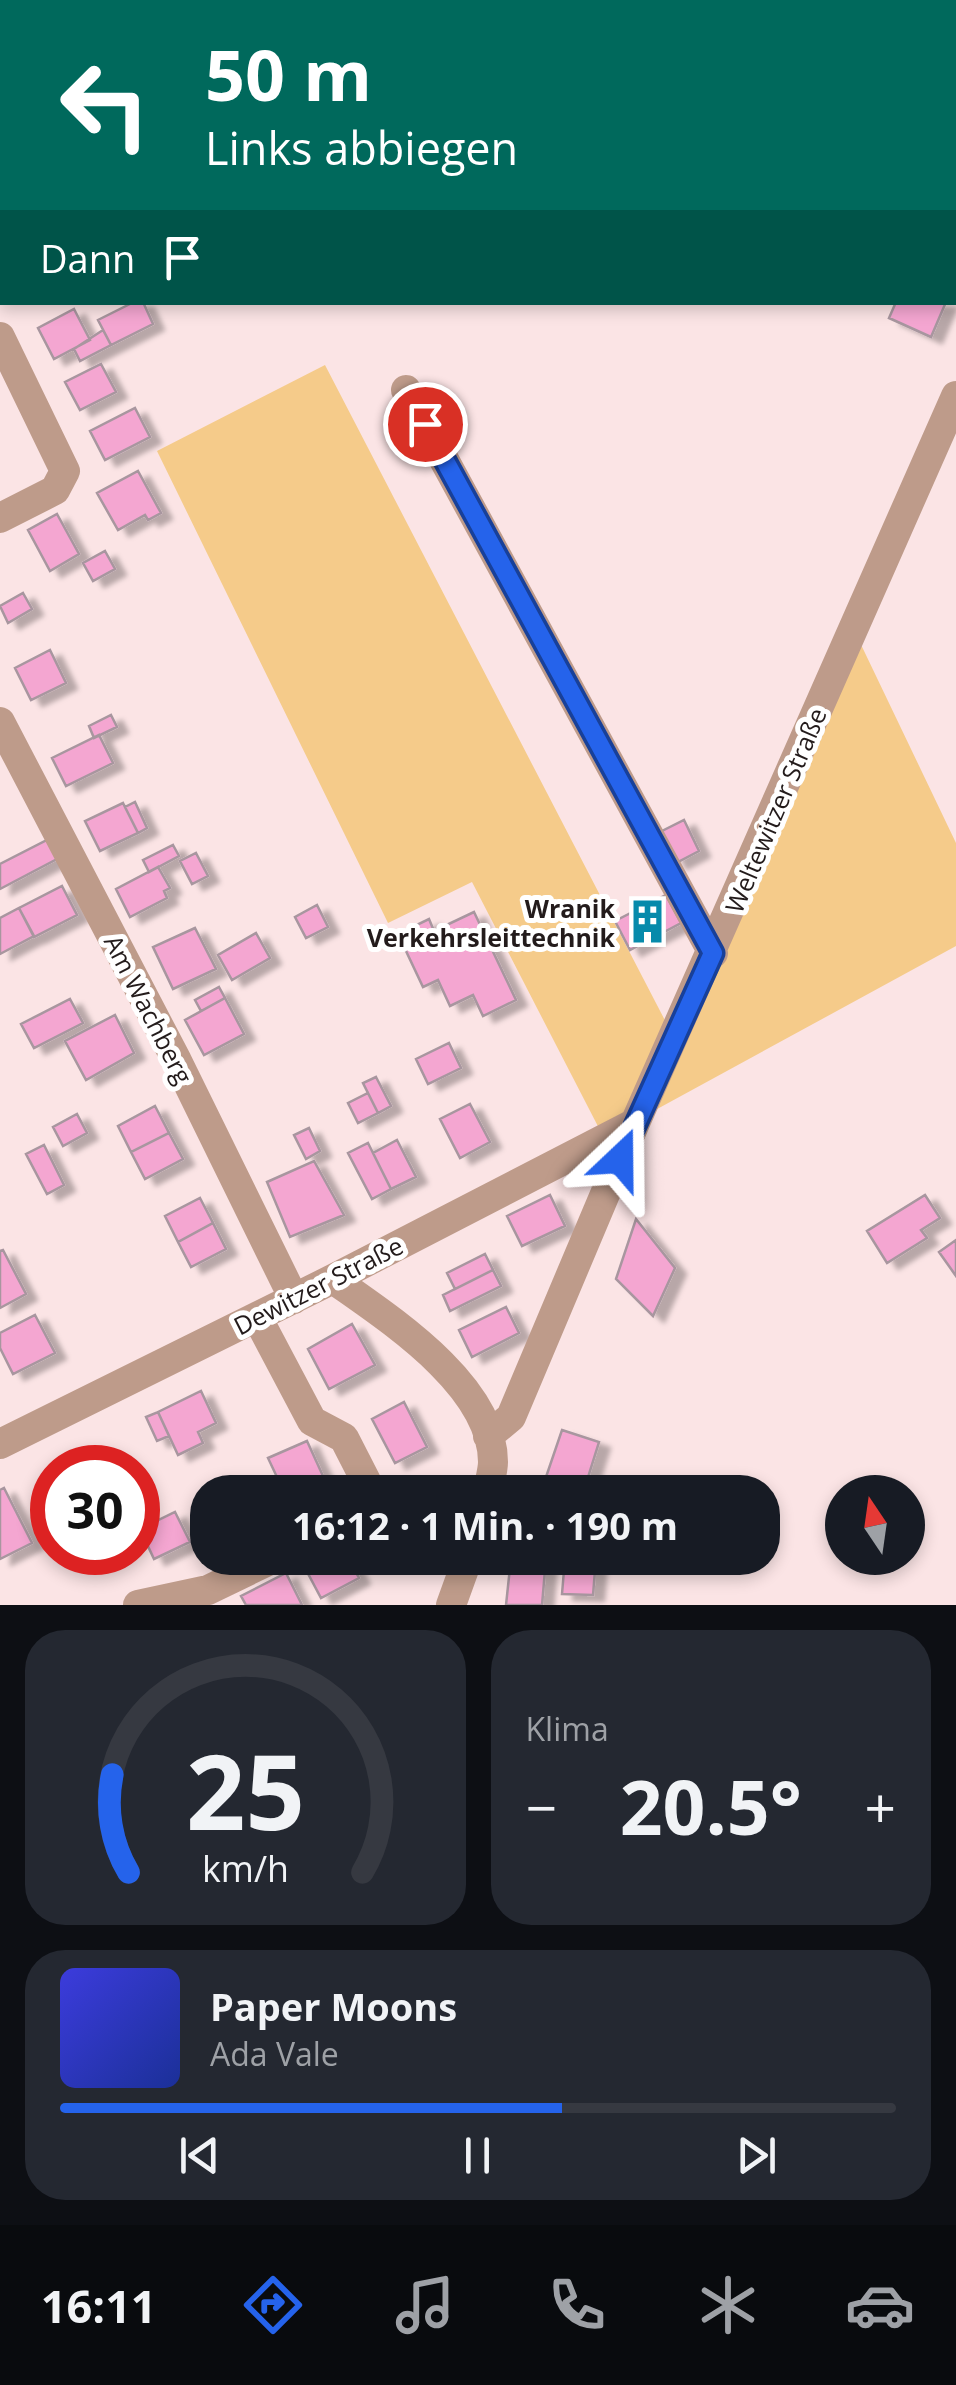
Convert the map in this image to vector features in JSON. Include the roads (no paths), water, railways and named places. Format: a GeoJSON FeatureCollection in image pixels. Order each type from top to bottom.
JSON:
{"type":"FeatureCollection","features":[{"type":"Feature","properties":{"kind":"street"},"geometry":{"type":"LineString","coordinates":[[0,338],[62,458],[65,471],[55,490],[0,518]]}},
{"type":"Feature","properties":{"kind":"street"},"geometry":{"type":"LineString","coordinates":[[406,390],[713,953]]}},
{"type":"Feature","properties":{"kind":"street","name":"Weltewitzer Straße"},"geometry":{"type":"LineString","coordinates":[[488,1436],[511,1417],[635,1122],[956,396]]}},
{"type":"Feature","properties":{"kind":"street","name":"Am Wachberg"},"geometry":{"type":"LineString","coordinates":[[0,722],[177,1061],[294,1299]]}},
{"type":"Feature","properties":{"kind":"street","name":"Dewitzer Straße"},"geometry":{"type":"LineString","coordinates":[[0,1444],[333,1280],[635,1122]]}},
{"type":"Feature","properties":{"kind":"street"},"geometry":{"type":"LineString","coordinates":[[333,1280],[441,1364],[463,1390],[488,1436],[494,1462],[491,1475]]}},
{"type":"Feature","properties":{"kind":"street"},"geometry":{"type":"LineString","coordinates":[[256,1318],[312,1421],[344,1438],[363,1475]]}},
{"type":"Feature","properties":{"kind":"street"},"geometry":{"type":"LineString","coordinates":[[138,1605],[208,1590],[239,1575]]}},
{"type":"Feature","properties":{"kind":"street"},"geometry":{"type":"LineString","coordinates":[[451,1605],[462,1575]]}},
{"type":"Feature","properties":{"kind":"place","name":"Wranik Verkehrsleittechnik"},"geometry":{"type":"Point","coordinates":[648,922]}}]}
